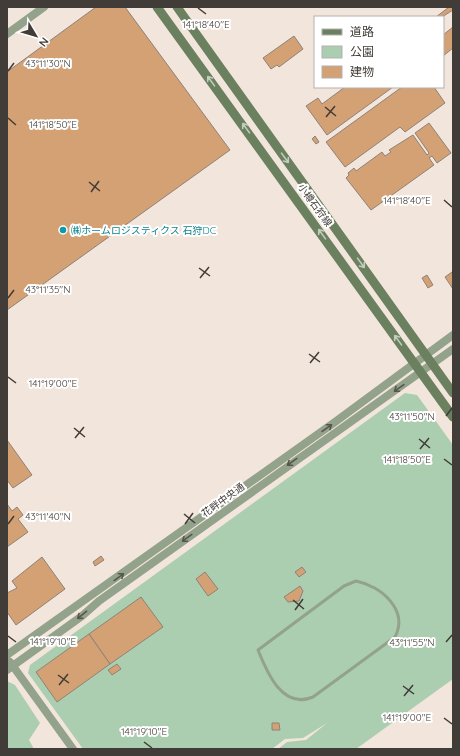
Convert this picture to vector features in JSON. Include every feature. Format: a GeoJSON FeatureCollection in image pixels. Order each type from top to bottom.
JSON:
{"type":"FeatureCollection","features":[{"type":"Feature","properties":{"kind":"main road","name":"小樽石狩線"},"geometry":{"type":"LineString","coordinates":[[158,7],[453,417]]}},
{"type":"Feature","properties":{"kind":"main road","name":"小樽石狩線"},"geometry":{"type":"LineString","coordinates":[[177,7],[453,393]]}},
{"type":"Feature","properties":{"kind":"street"},"geometry":{"type":"LineString","coordinates":[[7,34],[44,7]]}},
{"type":"Feature","properties":{"kind":"street","name":"花畔中央通"},"geometry":{"type":"LineString","coordinates":[[7,657],[335,422],[453,335]]}},
{"type":"Feature","properties":{"kind":"street","name":"花畔中央通"},"geometry":{"type":"LineString","coordinates":[[10,668],[82,616],[105,597],[453,349]]}},
{"type":"Feature","properties":{"kind":"street"},"geometry":{"type":"LineString","coordinates":[[7,657],[10,668],[73,749]]}},
{"type":"Feature","properties":{"kind":"lane"},"geometry":{"type":"LineString","coordinates":[[356,581],[372,585],[384,593],[393,605],[397,618],[398,632],[391,642],[313,697],[304,700],[287,696],[272,681],[258,650],[272,640],[344,586],[356,581]]}},
{"type":"Feature","properties":{"kind":"green space"},"geometry":{"type":"Polygon","coordinates":[[[405,393],[417,395],[453,445],[453,679],[356,749],[278,749],[287,742],[306,740],[327,723],[303,738],[285,739],[272,749],[83,749],[28,673],[30,665],[405,393]]]}},
{"type":"Feature","properties":{"kind":"green space"},"geometry":{"type":"Polygon","coordinates":[[[7,681],[15,685],[40,723],[29,740],[34,749],[7,749],[7,681]]]}},
{"type":"Feature","properties":{"kind":"building","name":"㈱ホームロジスティクス 石狩DC"},"geometry":{"type":"Polygon","coordinates":[[[96,7],[125,7],[230,150],[7,310],[7,72],[96,7]]]}},
{"type":"Feature","properties":{"kind":"building"},"geometry":{"type":"Polygon","coordinates":[[[449,7],[453,7],[453,10],[444,16],[437,16],[449,7]]]}},
{"type":"Feature","properties":{"kind":"building"},"geometry":{"type":"Polygon","coordinates":[[[453,27],[453,48],[444,55],[444,34],[453,27]]]}},
{"type":"Feature","properties":{"kind":"building"},"geometry":{"type":"Polygon","coordinates":[[[294,36],[303,49],[279,67],[277,65],[271,69],[263,58],[294,36]]]}},
{"type":"Feature","properties":{"kind":"building"},"geometry":{"type":"Polygon","coordinates":[[[344,88],[392,88],[327,135],[306,106],[318,98],[322,104],[344,88]]]}},
{"type":"Feature","properties":{"kind":"building"},"geometry":{"type":"Polygon","coordinates":[[[401,88],[435,88],[445,103],[405,132],[400,127],[345,167],[326,142],[401,88]]]}},
{"type":"Feature","properties":{"kind":"building"},"geometry":{"type":"Polygon","coordinates":[[[429,123],[451,153],[437,163],[432,156],[429,158],[434,165],[371,210],[346,178],[349,175],[348,173],[354,168],[356,171],[382,152],[385,156],[391,152],[389,150],[413,135],[427,155],[429,153],[415,133],[429,123]]]}},
{"type":"Feature","properties":{"kind":"building"},"geometry":{"type":"Polygon","coordinates":[[[315,136],[319,142],[316,144],[312,139],[315,136]]]}},
{"type":"Feature","properties":{"kind":"building"},"geometry":{"type":"Polygon","coordinates":[[[452,272],[453,273],[453,289],[445,277],[452,272]]]}},
{"type":"Feature","properties":{"kind":"building"},"geometry":{"type":"Polygon","coordinates":[[[427,275],[433,285],[428,288],[422,278],[427,275]]]}},
{"type":"Feature","properties":{"kind":"building"},"geometry":{"type":"Polygon","coordinates":[[[7,440],[32,475],[13,488],[7,480],[7,440]]]}},
{"type":"Feature","properties":{"kind":"building"},"geometry":{"type":"Polygon","coordinates":[[[7,504],[12,511],[17,507],[23,515],[18,519],[28,532],[7,547],[7,504]]]}},
{"type":"Feature","properties":{"kind":"building"},"geometry":{"type":"Polygon","coordinates":[[[101,556],[104,560],[95,566],[93,562],[101,556]]]}},
{"type":"Feature","properties":{"kind":"building"},"geometry":{"type":"Polygon","coordinates":[[[42,557],[65,589],[16,625],[7,612],[7,593],[17,588],[12,581],[42,557]]]}},
{"type":"Feature","properties":{"kind":"building"},"geometry":{"type":"Polygon","coordinates":[[[302,567],[306,572],[299,577],[295,572],[302,567]]]}},
{"type":"Feature","properties":{"kind":"building"},"geometry":{"type":"Polygon","coordinates":[[[205,572],[218,589],[208,596],[196,579],[205,572]]]}},
{"type":"Feature","properties":{"kind":"building"},"geometry":{"type":"Polygon","coordinates":[[[300,586],[303,591],[299,601],[288,602],[284,597],[300,586]]]}},
{"type":"Feature","properties":{"kind":"building"},"geometry":{"type":"Polygon","coordinates":[[[141,597],[163,627],[110,664],[89,634],[141,597]]]}},
{"type":"Feature","properties":{"kind":"building"},"geometry":{"type":"Polygon","coordinates":[[[89,634],[110,664],[57,702],[36,672],[89,634]]]}},
{"type":"Feature","properties":{"kind":"building"},"geometry":{"type":"Polygon","coordinates":[[[117,664],[121,669],[112,675],[108,670],[117,664]]]}},
{"type":"Feature","properties":{"kind":"building"},"geometry":{"type":"Polygon","coordinates":[[[272,723],[279,723],[280,730],[272,730],[272,723]]]}},
{"type":"Feature","properties":{"kind":"place","name":"㈱ホームロジスティクス 石狩DC"},"geometry":{"type":"Point","coordinates":[63,230]}}]}
